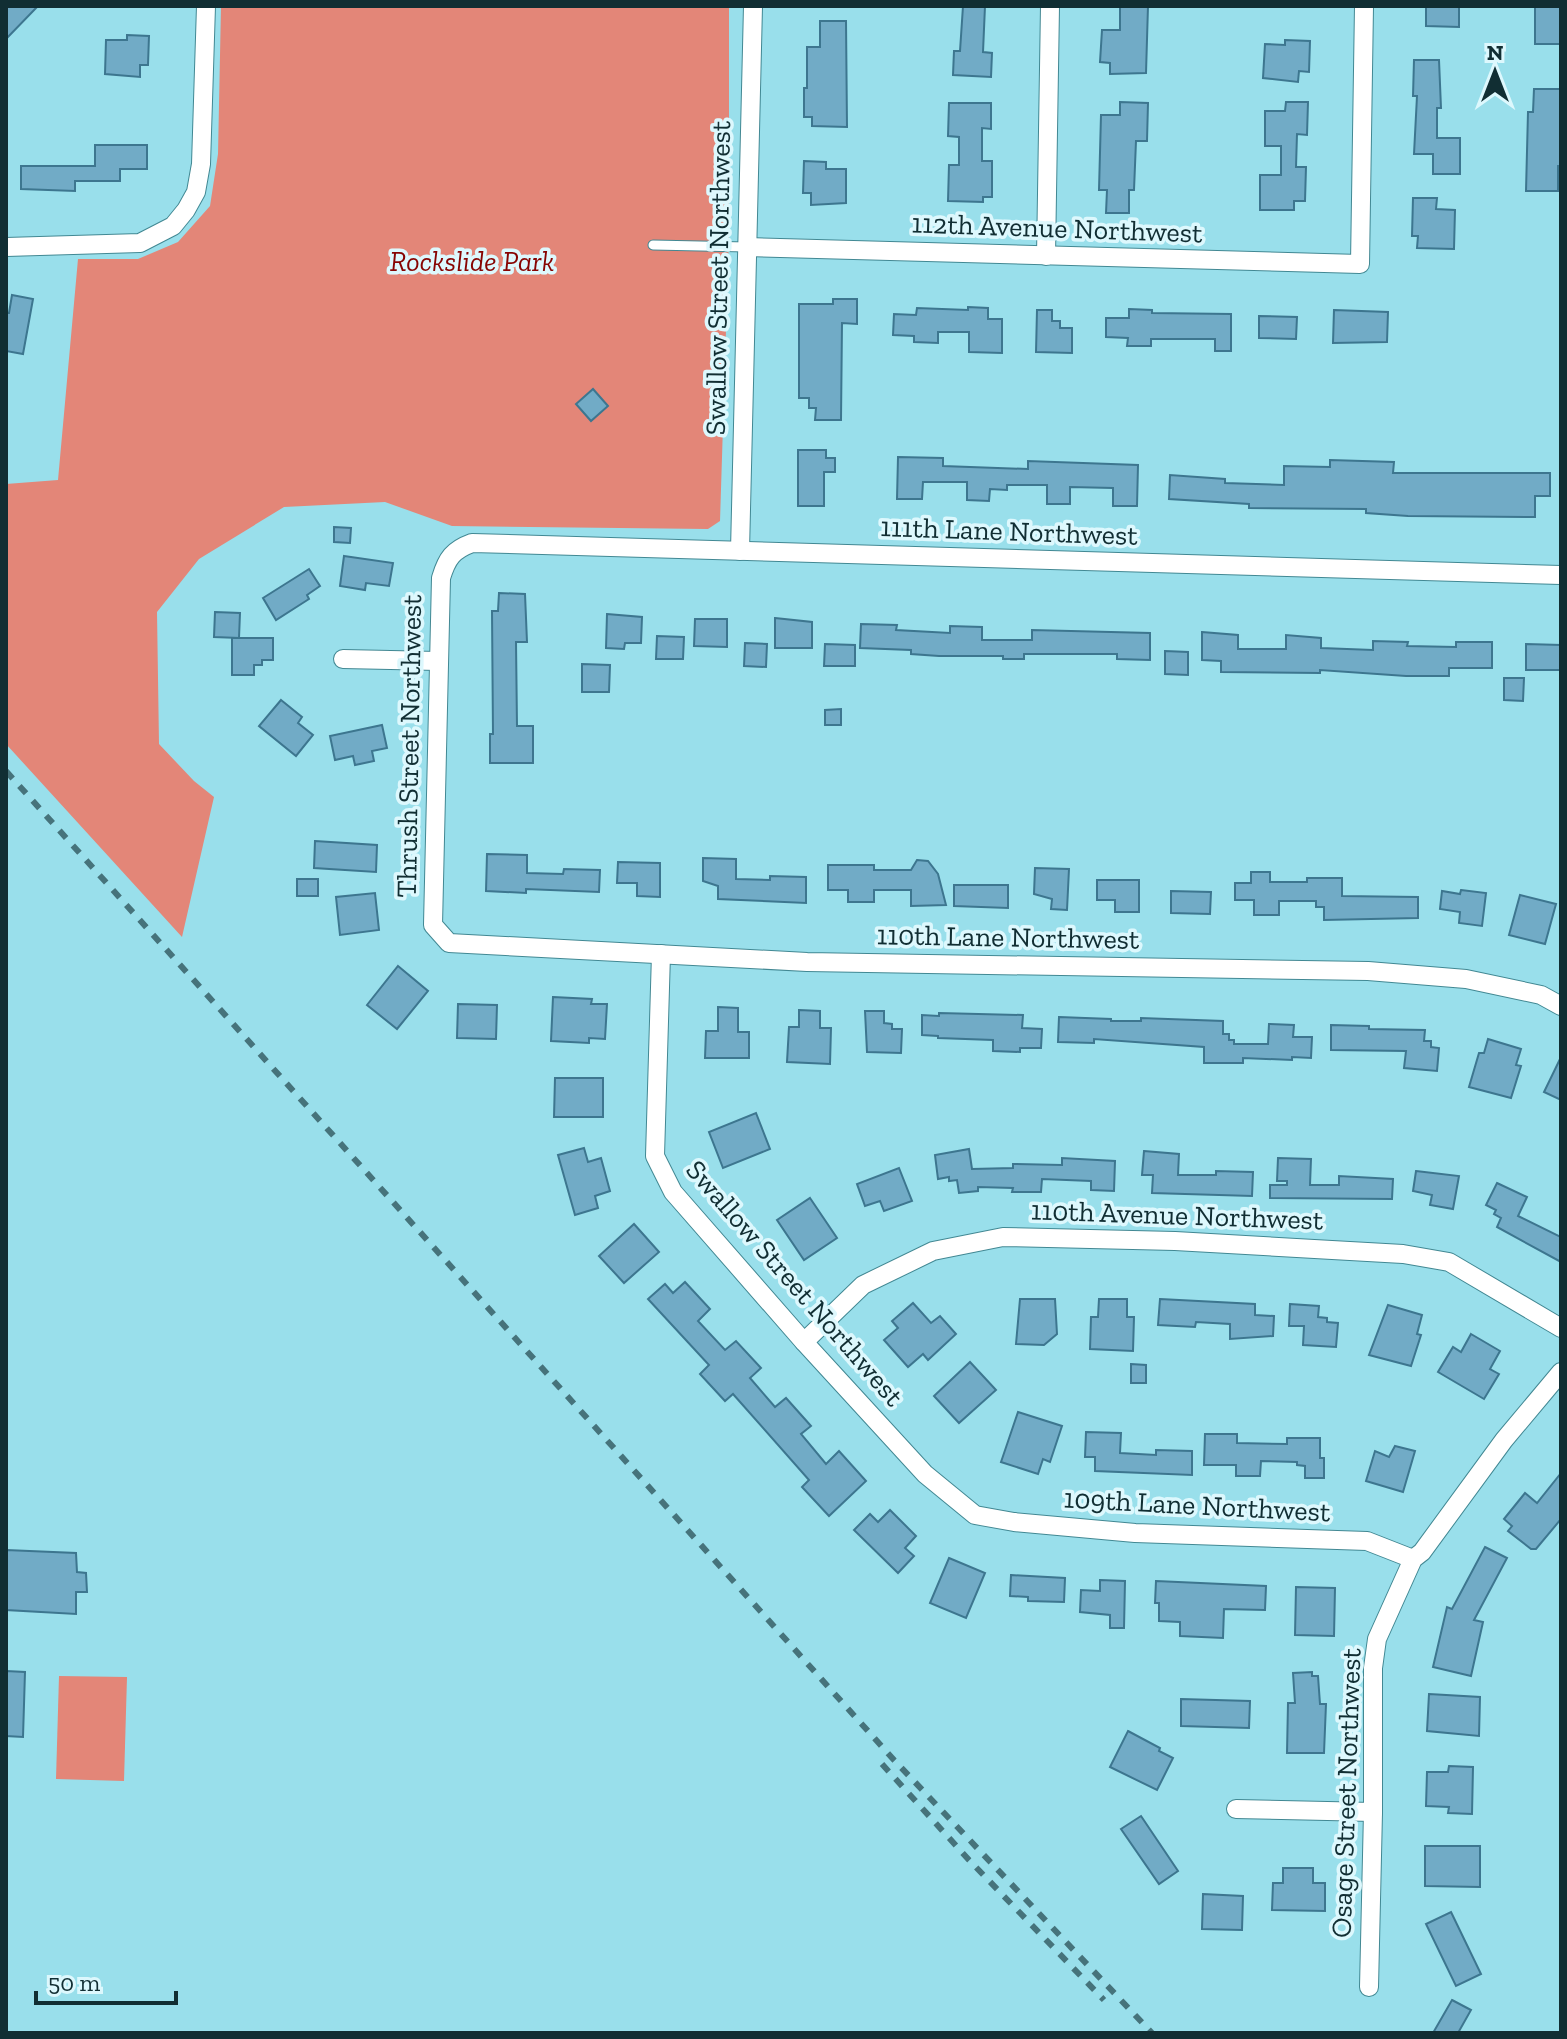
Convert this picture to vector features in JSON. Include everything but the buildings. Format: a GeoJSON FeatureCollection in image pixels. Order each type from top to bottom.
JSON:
{"type":"FeatureCollection","features":[{"type":"Feature","properties":{"kind":"street"},"geometry":{"type":"LineString","coordinates":[[6,247],[140,243],[173,226],[196,192],[201,164],[206,6]]}},
{"type":"Feature","properties":{"kind":"street","name":"Swallow Street Northwest"},"geometry":{"type":"LineString","coordinates":[[740,551],[753,6]]}},
{"type":"Feature","properties":{"kind":"street"},"geometry":{"type":"LineString","coordinates":[[1046,256],[1050,6]]}},
{"type":"Feature","properties":{"kind":"street","name":"112th Avenue Northwest"},"geometry":{"type":"LineString","coordinates":[[747,247],[1360,264],[1364,6]]}},
{"type":"Feature","properties":{"kind":"street","name":"111th Lane Northwest"},"geometry":{"type":"LineString","coordinates":[[456,548],[490,542],[1561,575]]}},
{"type":"Feature","properties":{"kind":"street","name":"Thrush Street Northwest"},"geometry":{"type":"LineString","coordinates":[[449,943],[433,925],[441,578],[446,561],[456,548]]}},
{"type":"Feature","properties":{"kind":"street"},"geometry":{"type":"LineString","coordinates":[[343,659],[438,661]]}},
{"type":"Feature","properties":{"kind":"street","name":"110th Lane Northwest"},"geometry":{"type":"LineString","coordinates":[[449,943],[807,962],[1368,971],[1466,979],[1541,995],[1561,1006]]}},
{"type":"Feature","properties":{"kind":"street","name":"Swallow Street Northwest"},"geometry":{"type":"LineString","coordinates":[[661,954],[655,1156],[673,1192],[925,1474],[975,1515]]}},
{"type":"Feature","properties":{"kind":"street","name":"110th Avenue Northwest"},"geometry":{"type":"LineString","coordinates":[[804,1342],[863,1285],[933,1251],[1003,1237],[1175,1241],[1403,1254],[1449,1262],[1561,1328]]}},
{"type":"Feature","properties":{"kind":"street","name":"Osage Street Northwest"},"geometry":{"type":"LineString","coordinates":[[1369,1987],[1373,1668],[1377,1639],[1413,1559],[1422,1552],[1504,1440],[1561,1372]]}},
{"type":"Feature","properties":{"kind":"street","name":"109th Lane Northwest"},"geometry":{"type":"LineString","coordinates":[[975,1515],[1023,1523],[1135,1533],[1367,1541],[1413,1559]]}},
{"type":"Feature","properties":{"kind":"street"},"geometry":{"type":"LineString","coordinates":[[1236,1809],[1373,1812]]}},
{"type":"Feature","properties":{"kind":"lane"},"geometry":{"type":"LineString","coordinates":[[653,245],[747,247]]}},
{"type":"Feature","properties":{"kind":"green space","name":"Rockslide Park"},"geometry":{"type":"Polygon","coordinates":[[[221,6],[729,6],[729,235],[720,521],[708,529],[452,526],[385,502],[284,507],[199,559],[157,612],[159,744],[214,797],[182,937],[6,744],[6,484],[58,480],[78,259],[138,259],[178,242],[210,206],[218,154],[221,6]]]}},
{"type":"Feature","properties":{"kind":"green space"},"geometry":{"type":"Polygon","coordinates":[[[59,1676],[127,1677],[124,1781],[56,1779],[59,1676]]]}},
{"type":"Feature","properties":{"kind":"railway"},"geometry":{"type":"LineString","coordinates":[[6,771],[894,1760],[1152,2033]]}},
{"type":"Feature","properties":{"kind":"railway"},"geometry":{"type":"LineString","coordinates":[[882,1764],[969,1860],[1104,2000]]}}]}
